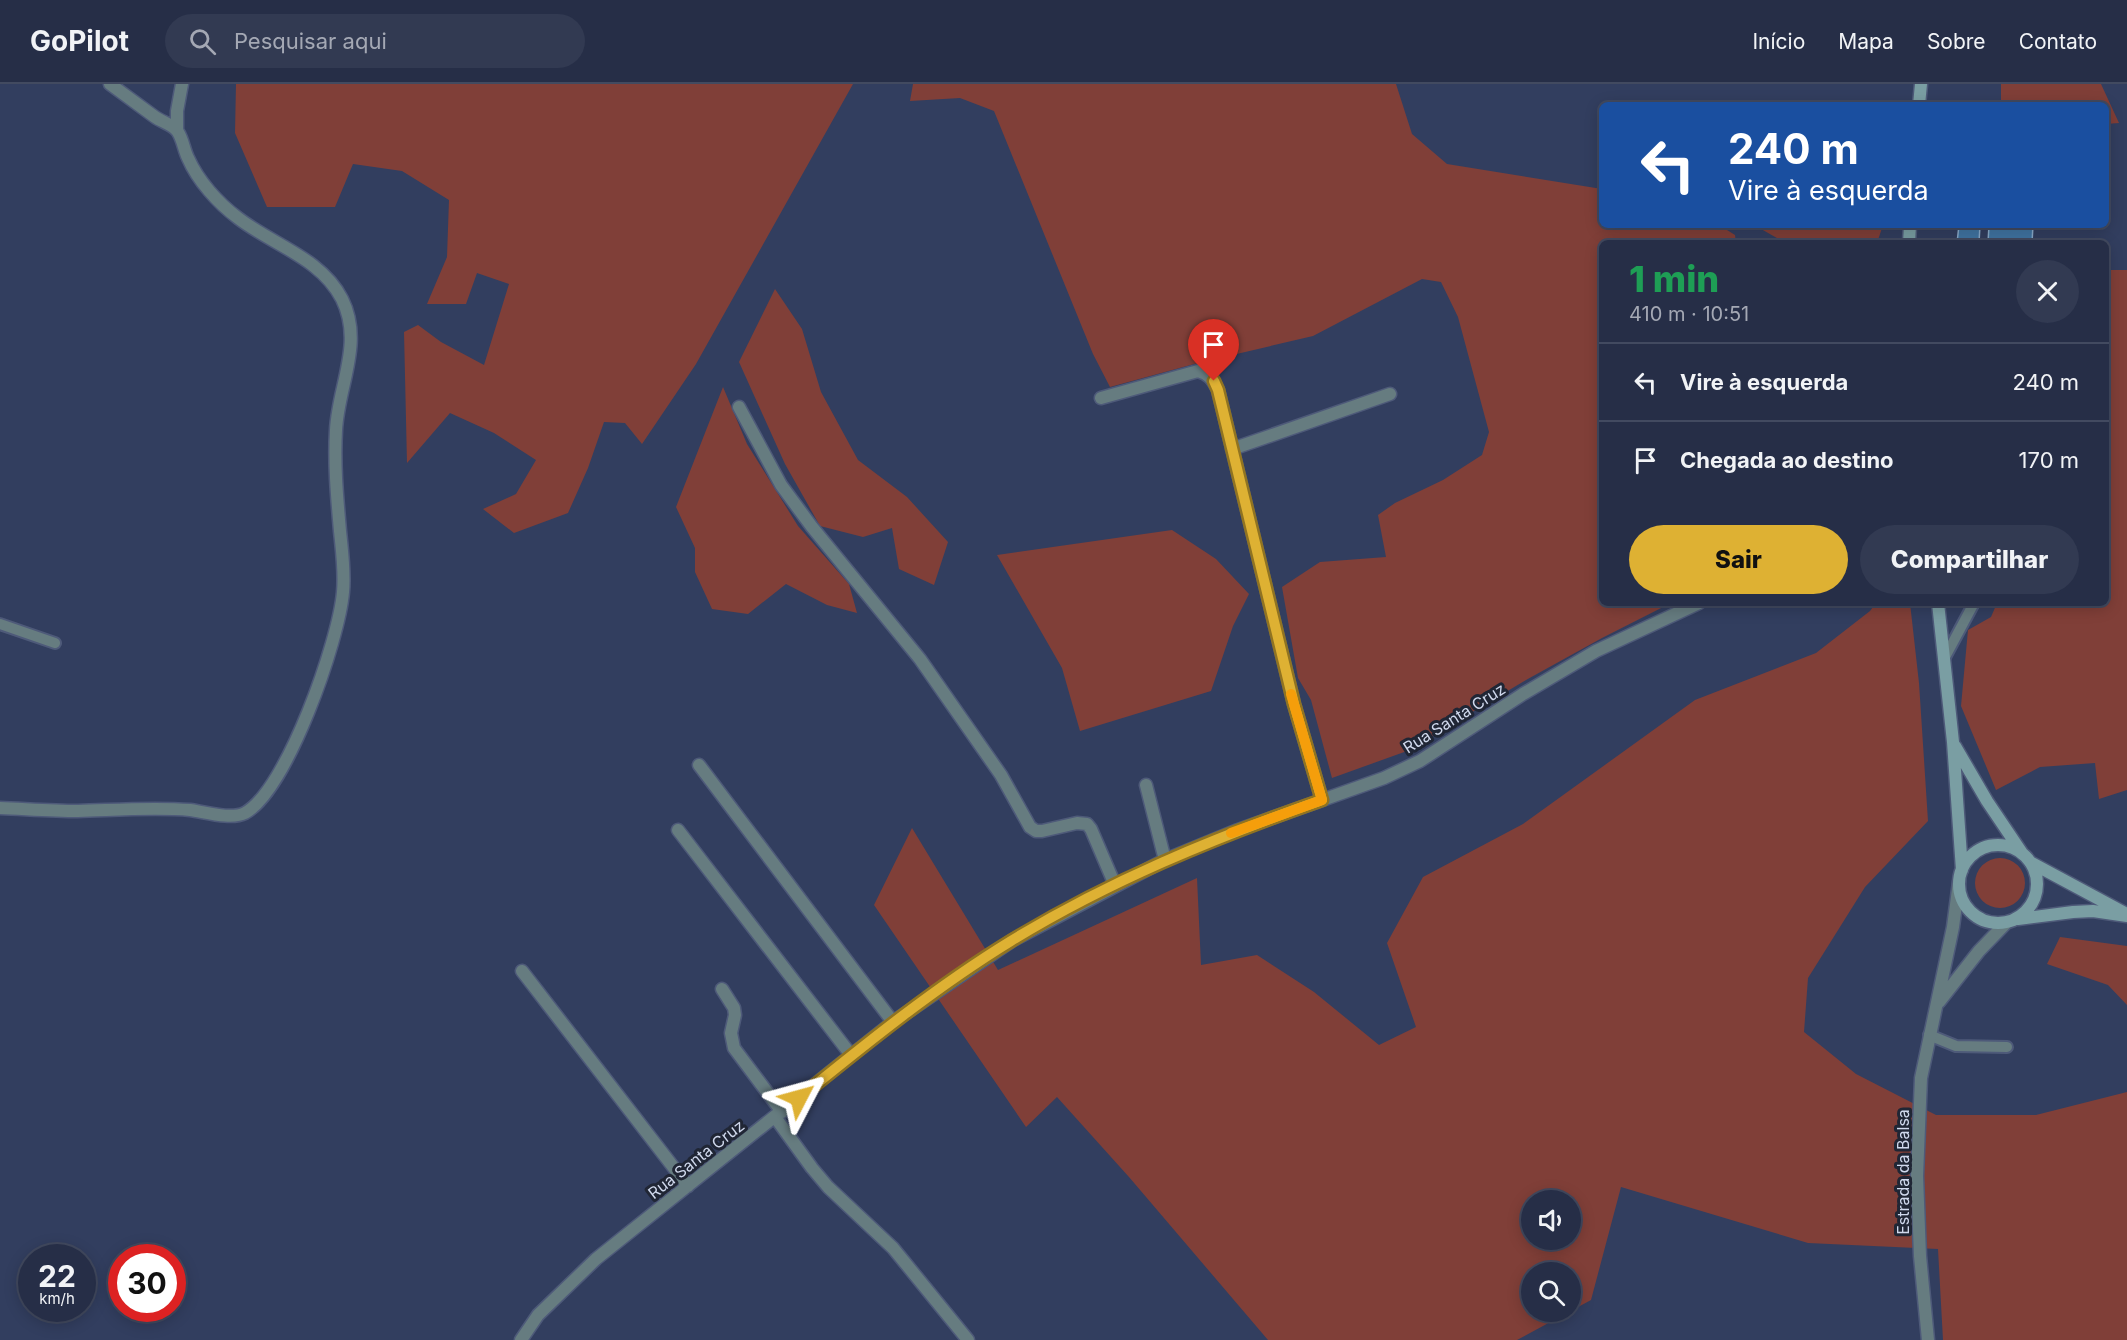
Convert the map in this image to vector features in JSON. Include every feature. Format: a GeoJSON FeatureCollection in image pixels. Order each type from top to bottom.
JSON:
{"type":"FeatureCollection","features":[{"type":"Feature","properties":{"kind":"main road"},"geometry":{"type":"LineString","coordinates":[[1919,102],[1921,84]]}},
{"type":"Feature","properties":{"kind":"main road"},"geometry":{"type":"LineString","coordinates":[[1938,606],[1953,742],[1960,894],[1965,905],[1973,914],[1994,923],[2073,912],[2127,915]]}},
{"type":"Feature","properties":{"kind":"main road"},"geometry":{"type":"LineString","coordinates":[[1953,742],[1987,801],[2035,872],[2036,893],[2032,904],[2011,921]]}},
{"type":"Feature","properties":{"kind":"main road"},"geometry":{"type":"LineString","coordinates":[[1960,876],[1968,860],[1977,852],[1988,846],[2000,845],[2012,848],[2127,915]]}},
{"type":"Feature","properties":{"kind":"street"},"geometry":{"type":"LineString","coordinates":[[110,84],[177,130]]}},
{"type":"Feature","properties":{"kind":"street"},"geometry":{"type":"LineString","coordinates":[[0,808],[75,811],[171,808],[237,816],[247,811],[261,798],[274,780],[316,693],[330,652],[343,592],[343,561],[336,481],[336,441],[337,414],[349,370],[349,321],[344,303],[335,286],[322,272],[223,206],[202,182],[189,160],[177,130],[177,111],[182,84]]}},
{"type":"Feature","properties":{"kind":"street"},"geometry":{"type":"LineString","coordinates":[[1101,398],[1198,371],[1207,374],[1218,390],[1294,704],[1322,800]]}},
{"type":"Feature","properties":{"kind":"street"},"geometry":{"type":"LineString","coordinates":[[1232,449],[1389,394]]}},
{"type":"Feature","properties":{"kind":"street"},"geometry":{"type":"LineString","coordinates":[[739,407],[781,485],[812,527],[920,659],[1001,775],[1029,827],[1042,831],[1077,823],[1087,824],[1115,885]]}},
{"type":"Feature","properties":{"kind":"street","name":"Rua Santa Cruz"},"geometry":{"type":"LineString","coordinates":[[521,1340],[538,1315],[596,1259],[893,1022],[1013,940],[1165,860],[1238,830],[1384,778],[1420,762],[1523,694],[1596,651],[1693,606]]}},
{"type":"Feature","properties":{"kind":"street"},"geometry":{"type":"LineString","coordinates":[[699,765],[893,1022]]}},
{"type":"Feature","properties":{"kind":"street"},"geometry":{"type":"LineString","coordinates":[[1146,785],[1165,860]]}},
{"type":"Feature","properties":{"kind":"street"},"geometry":{"type":"LineString","coordinates":[[678,830],[851,1056]]}},
{"type":"Feature","properties":{"kind":"street","name":"Estrada da Balsa"},"geometry":{"type":"LineString","coordinates":[[1928,1340],[1920,1256],[1917,1176],[1921,1078],[1953,927],[1960,876]]}},
{"type":"Feature","properties":{"kind":"street","name":"Estrada da Balsa"},"geometry":{"type":"LineString","coordinates":[[1936,1005],[1978,951],[2011,921]]}},
{"type":"Feature","properties":{"kind":"street"},"geometry":{"type":"LineString","coordinates":[[522,971],[688,1186]]}},
{"type":"Feature","properties":{"kind":"street"},"geometry":{"type":"LineString","coordinates":[[722,989],[734,1008],[735,1015],[731,1033],[734,1048],[828,1187],[892,1248],[968,1340]]}},
{"type":"Feature","properties":{"kind":"lane"},"geometry":{"type":"LineString","coordinates":[[1944,659],[1972,606]]}},
{"type":"Feature","properties":{"kind":"lane"},"geometry":{"type":"LineString","coordinates":[[0,624],[55,643]]}},
{"type":"Feature","properties":{"kind":"lane"},"geometry":{"type":"LineString","coordinates":[[1929,1035],[1956,1046],[2007,1047]]}},
{"type":"Feature","properties":{"kind":"shaded area"},"geometry":{"type":"Polygon","coordinates":[[[236,84],[853,84],[696,364],[642,444],[625,423],[604,422],[588,468],[568,513],[514,533],[483,509],[516,494],[536,460],[494,433],[450,413],[407,463],[404,332],[418,325],[441,342],[484,365],[509,284],[477,273],[466,304],[427,304],[447,257],[449,200],[402,171],[353,164],[335,207],[267,207],[235,133],[236,84]]]}},
{"type":"Feature","properties":{"kind":"shaded area"},"geometry":{"type":"Polygon","coordinates":[[[913,84],[1396,84],[1412,134],[1447,164],[1599,189],[1599,228],[1724,228],[1735,235],[1736,240],[1599,240],[1599,606],[1665,606],[1526,680],[1407,751],[1332,778],[1311,700],[1298,678],[1282,587],[1320,562],[1386,557],[1378,515],[1395,503],[1443,480],[1482,455],[1489,432],[1458,317],[1441,282],[1422,279],[1313,336],[1198,363],[1110,387],[1093,354],[994,111],[960,98],[910,101],[913,84]]]}},
{"type":"Feature","properties":{"kind":"shaded area"},"geometry":{"type":"Polygon","coordinates":[[[2001,84],[2101,84],[2119,123],[2109,124],[2109,102],[2001,102],[2001,84]]]}},
{"type":"Feature","properties":{"kind":"shaded area"},"geometry":{"type":"Polygon","coordinates":[[[1759,228],[1882,228],[1878,240],[1781,240],[1759,228]]]}},
{"type":"Feature","properties":{"kind":"shaded area"},"geometry":{"type":"Polygon","coordinates":[[[2109,270],[2127,270],[2127,790],[2099,799],[2095,763],[2040,767],[1996,790],[1961,706],[1968,630],[1991,617],[1996,606],[2109,606],[2109,270]]]}},
{"type":"Feature","properties":{"kind":"shaded area"},"geometry":{"type":"Polygon","coordinates":[[[775,289],[802,329],[821,392],[858,460],[907,497],[948,542],[934,585],[899,569],[892,528],[863,537],[820,526],[785,464],[739,362],[775,289]]]}},
{"type":"Feature","properties":{"kind":"shaded area"},"geometry":{"type":"Polygon","coordinates":[[[723,387],[747,444],[798,526],[849,584],[857,613],[827,605],[786,584],[748,614],[712,609],[695,572],[695,548],[676,507],[723,387]]]}},
{"type":"Feature","properties":{"kind":"shaded area"},"geometry":{"type":"Polygon","coordinates":[[[1172,530],[1216,559],[1249,594],[1233,626],[1211,691],[1080,731],[1062,668],[997,555],[1172,530]]]}},
{"type":"Feature","properties":{"kind":"shaded area"},"geometry":{"type":"Polygon","coordinates":[[[1874,606],[1910,606],[1919,683],[1928,821],[1865,887],[1808,978],[1804,1032],[1856,1074],[1936,1115],[2036,1115],[2127,1092],[2127,1340],[1943,1340],[1938,1249],[1808,1243],[1621,1187],[1591,1300],[1581,1305],[1581,1262],[1521,1262],[1521,1322],[1550,1322],[1517,1340],[1268,1340],[1129,1177],[1057,1097],[1026,1127],[874,905],[912,828],[998,970],[1197,878],[1201,965],[1257,955],[1314,992],[1379,1045],[1416,1027],[1387,943],[1423,877],[1523,824],[1695,700],[1816,653],[1874,606]]]}},
{"type":"Feature","properties":{"kind":"shaded area"},"geometry":{"type":"Polygon","coordinates":[[[1995,858],[2005,858],[2018,865],[2025,878],[2025,888],[2018,901],[2005,908],[1995,908],[1986,904],[1979,897],[1975,888],[1975,878],[1979,869],[1986,862],[1995,858]]]}},
{"type":"Feature","properties":{"kind":"shaded area"},"geometry":{"type":"Polygon","coordinates":[[[2060,937],[2127,946],[2127,1005],[2108,985],[2047,964],[2060,937]]]}},
{"type":"Feature","properties":{"kind":"building"},"geometry":{"type":"Polygon","coordinates":[[[1959,228],[1980,228],[1979,240],[1957,240],[1959,228]]]}},
{"type":"Feature","properties":{"kind":"building"},"geometry":{"type":"Polygon","coordinates":[[[1989,228],[2033,228],[2032,240],[1988,240],[1989,228]]]}},
{"type":"Feature","properties":{"kind":"slow traffic"},"geometry":{"type":"LineString","coordinates":[[1231,833],[1322,800],[1291,694]]}},
{"type":"Feature","properties":{"kind":"route"},"geometry":{"type":"LineString","coordinates":[[799,1098],[920,1001],[1013,940],[1165,860],[1238,830],[1322,800],[1294,704],[1214,381]]}}]}
